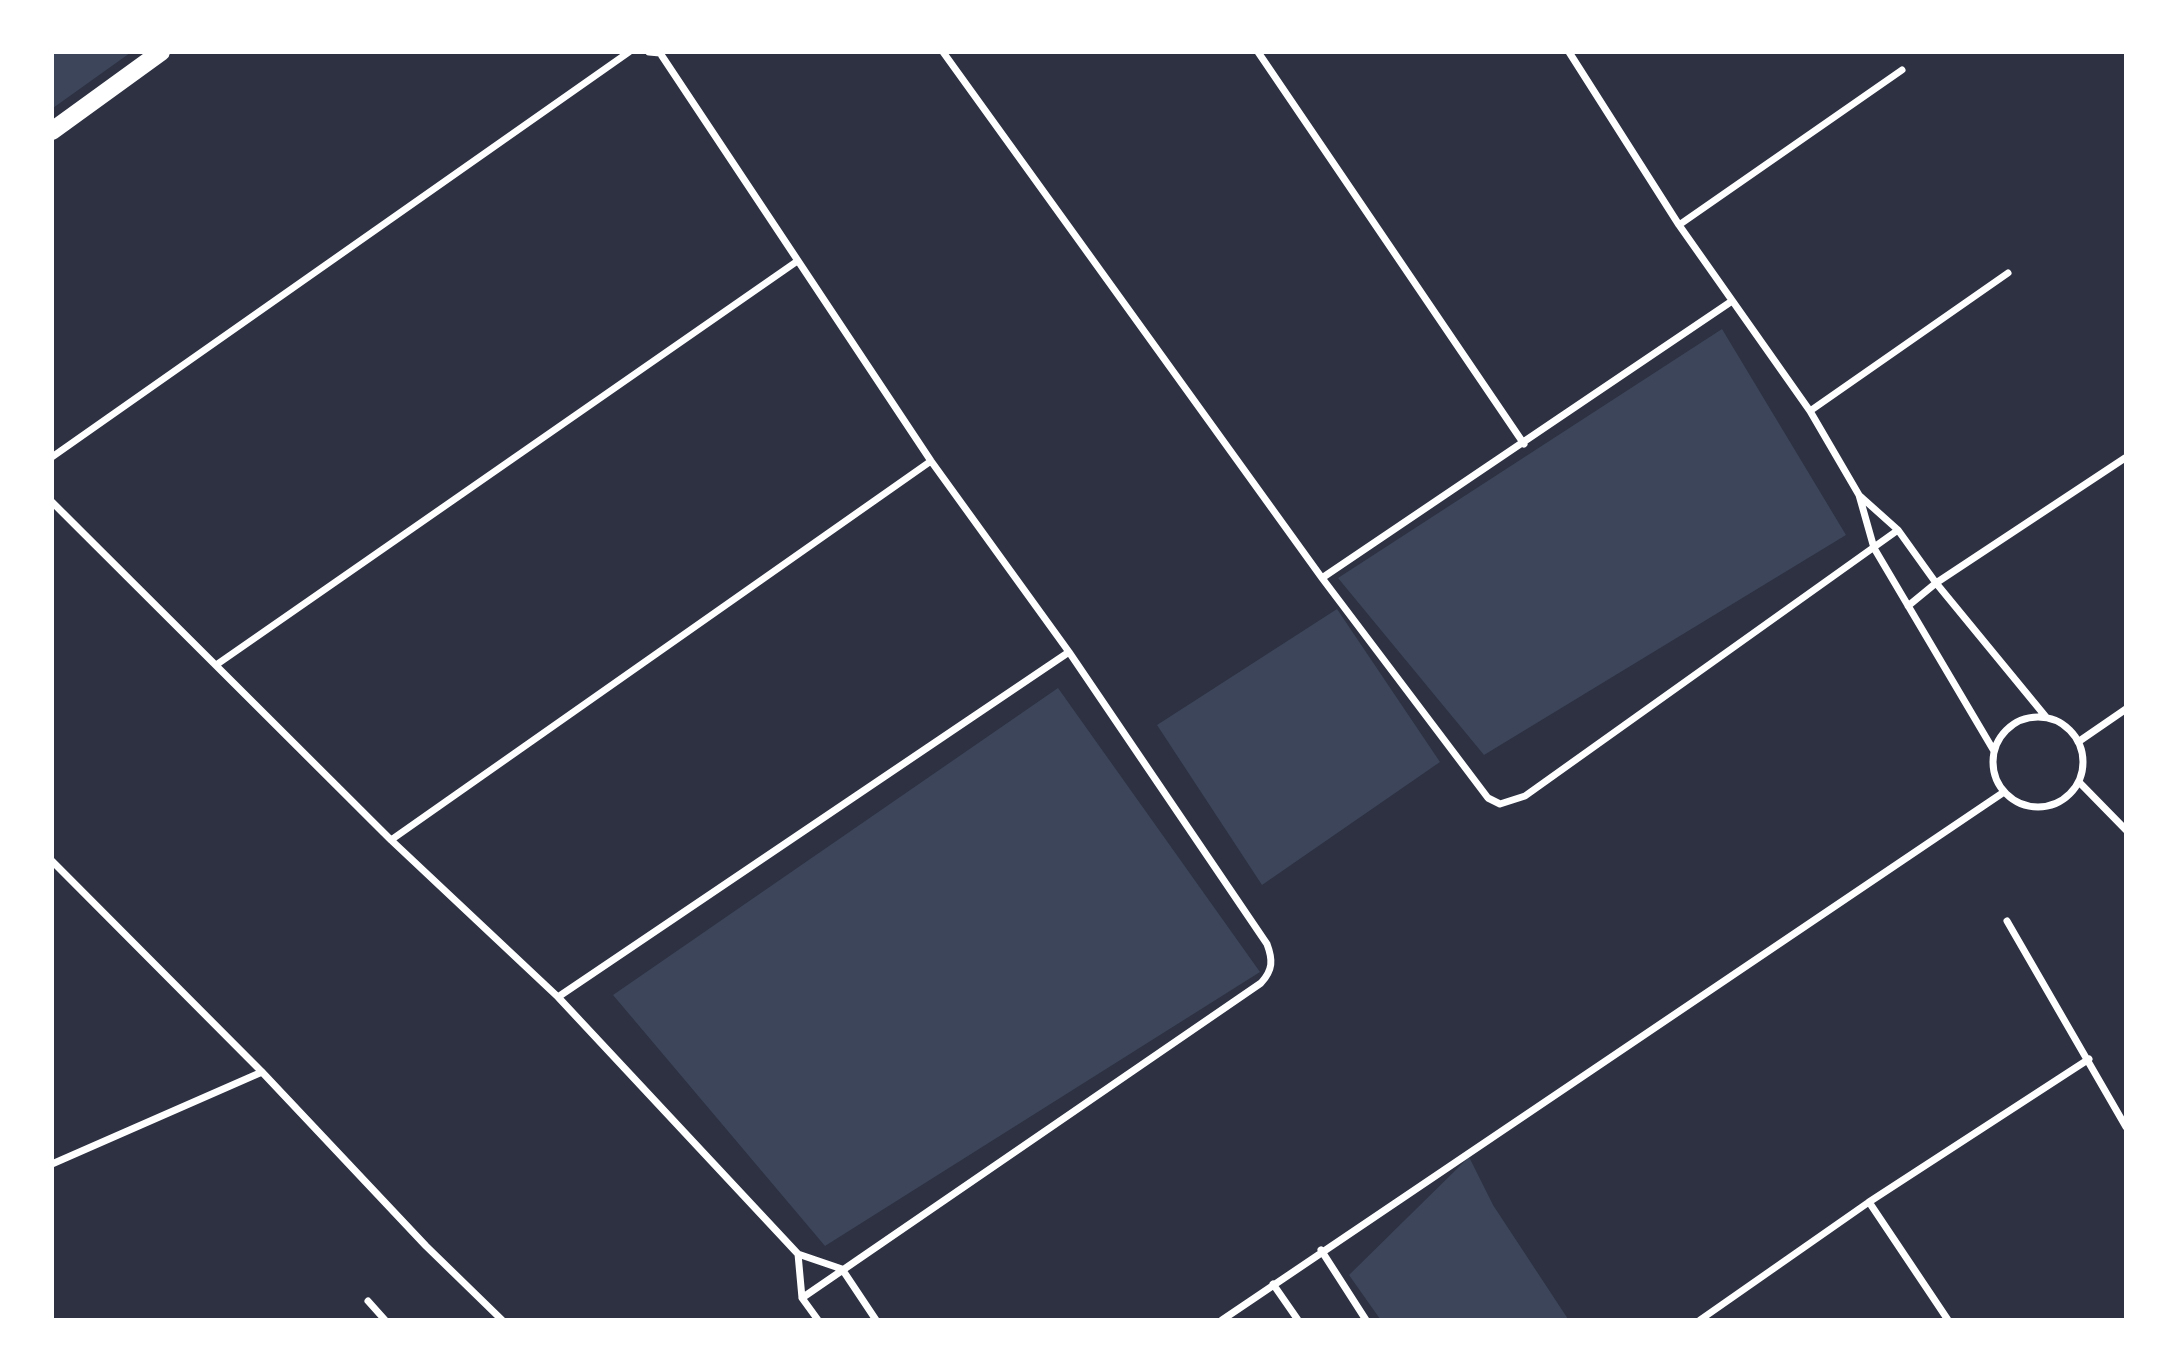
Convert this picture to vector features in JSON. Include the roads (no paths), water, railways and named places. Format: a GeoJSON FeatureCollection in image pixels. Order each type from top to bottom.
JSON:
{"type":"FeatureCollection","features":[{"type":"Feature","properties":{"kind":"main road"},"geometry":{"type":"LineString","coordinates":[[52,131],[161,52]]}},
{"type":"Feature","properties":{"kind":"street"},"geometry":{"type":"LineString","coordinates":[[52,457],[629,52]]}},
{"type":"Feature","properties":{"kind":"street"},"geometry":{"type":"LineString","coordinates":[[649,52],[661,53],[796,262],[931,461],[1069,652],[1267,944],[1272,966],[1261,982],[802,1298]]}},
{"type":"Feature","properties":{"kind":"street"},"geometry":{"type":"LineString","coordinates":[[943,52],[1478,790],[1500,803],[1525,796],[1898,530]]}},
{"type":"Feature","properties":{"kind":"street"},"geometry":{"type":"LineString","coordinates":[[1258,52],[1524,444]]}},
{"type":"Feature","properties":{"kind":"street"},"geometry":{"type":"LineString","coordinates":[[1569,52],[1679,225],[1810,411],[1859,495],[1874,548],[1994,751]]}},
{"type":"Feature","properties":{"kind":"street"},"geometry":{"type":"LineString","coordinates":[[1679,225],[1902,70]]}},
{"type":"Feature","properties":{"kind":"street"},"geometry":{"type":"LineString","coordinates":[[216,665],[796,262]]}},
{"type":"Feature","properties":{"kind":"street"},"geometry":{"type":"LineString","coordinates":[[1810,411],[2008,272]]}},
{"type":"Feature","properties":{"kind":"street"},"geometry":{"type":"LineString","coordinates":[[1322,578],[1732,301]]}},
{"type":"Feature","properties":{"kind":"street"},"geometry":{"type":"LineString","coordinates":[[1908,606],[1936,583],[2125,458]]}},
{"type":"Feature","properties":{"kind":"street"},"geometry":{"type":"LineString","coordinates":[[391,840],[931,461]]}},
{"type":"Feature","properties":{"kind":"street"},"geometry":{"type":"LineString","coordinates":[[1859,495],[1898,530],[1936,583],[2046,718],[2070,731],[2078,742],[2083,769],[2079,782],[2058,803],[2029,807],[2004,792],[1994,773],[1994,751],[2001,736],[2013,724],[2029,718],[2046,718]]}},
{"type":"Feature","properties":{"kind":"street"},"geometry":{"type":"LineString","coordinates":[[52,502],[391,840],[558,997],[798,1254],[842,1269],[876,1320]]}},
{"type":"Feature","properties":{"kind":"street"},"geometry":{"type":"LineString","coordinates":[[558,997],[1069,652]]}},
{"type":"Feature","properties":{"kind":"street"},"geometry":{"type":"LineString","coordinates":[[2078,742],[2126,709]]}},
{"type":"Feature","properties":{"kind":"street"},"geometry":{"type":"LineString","coordinates":[[2079,782],[2126,830]]}},
{"type":"Feature","properties":{"kind":"street"},"geometry":{"type":"LineString","coordinates":[[1222,1320],[1321,1250],[2004,792]]}},
{"type":"Feature","properties":{"kind":"street"},"geometry":{"type":"LineString","coordinates":[[52,861],[262,1072],[426,1246],[502,1320]]}},
{"type":"Feature","properties":{"kind":"street"},"geometry":{"type":"LineString","coordinates":[[2007,921],[2089,1059],[2125,1126]]}},
{"type":"Feature","properties":{"kind":"street"},"geometry":{"type":"LineString","coordinates":[[1700,1320],[1869,1202],[2089,1059]]}},
{"type":"Feature","properties":{"kind":"street"},"geometry":{"type":"LineString","coordinates":[[52,1164],[262,1072]]}},
{"type":"Feature","properties":{"kind":"street"},"geometry":{"type":"LineString","coordinates":[[1869,1202],[1948,1320]]}},
{"type":"Feature","properties":{"kind":"street"},"geometry":{"type":"LineString","coordinates":[[1321,1250],[1366,1320]]}},
{"type":"Feature","properties":{"kind":"street"},"geometry":{"type":"LineString","coordinates":[[798,1254],[802,1298],[818,1320]]}},
{"type":"Feature","properties":{"kind":"street"},"geometry":{"type":"LineString","coordinates":[[1273,1284],[1298,1320]]}},
{"type":"Feature","properties":{"kind":"street"},"geometry":{"type":"LineString","coordinates":[[368,1301],[385,1320]]}}]}
